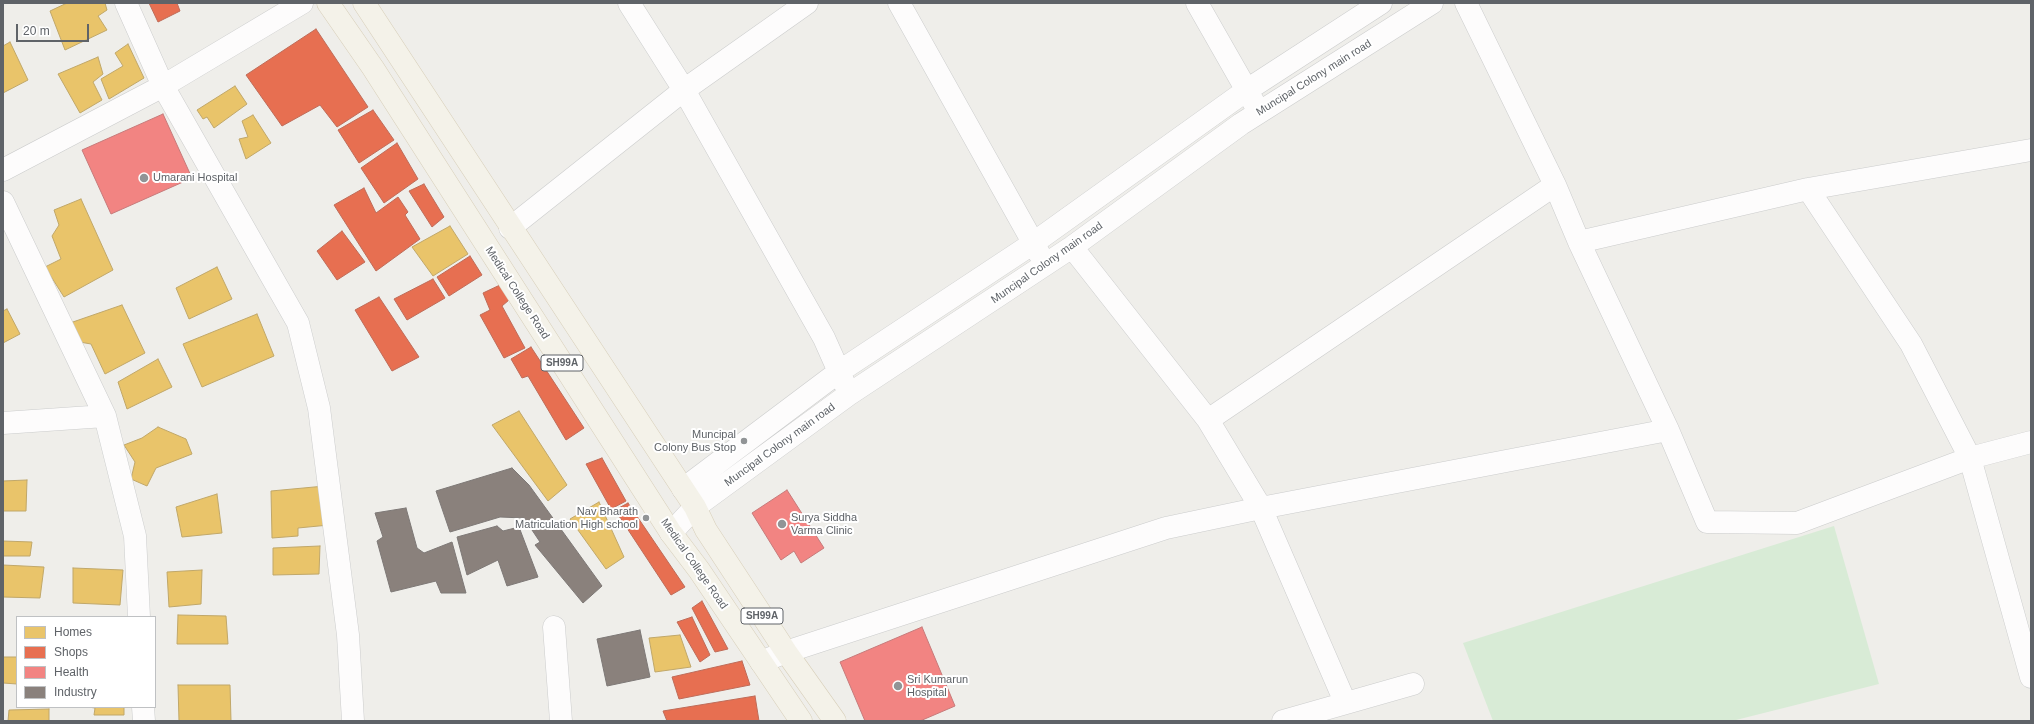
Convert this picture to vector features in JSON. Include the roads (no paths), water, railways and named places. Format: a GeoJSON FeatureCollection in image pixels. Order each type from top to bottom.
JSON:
{"type":"FeatureCollection","features":[{"type":"Feature","properties":{"kind":"main road","name":"Medical College Road"},"geometry":{"type":"LineString","coordinates":[[328,3],[372,68],[671,533],[699,570],[801,721]]}},
{"type":"Feature","properties":{"kind":"main road","name":"SH99A"},"geometry":{"type":"LineString","coordinates":[[364,3],[510,228],[695,507],[706,530],[786,652],[835,721]]}},
{"type":"Feature","properties":{"kind":"street"},"geometry":{"type":"LineString","coordinates":[[126,3],[164,86],[298,323],[319,408],[348,635],[353,721]]}},
{"type":"Feature","properties":{"kind":"street"},"geometry":{"type":"LineString","coordinates":[[3,170],[164,86],[302,3]]}},
{"type":"Feature","properties":{"kind":"street"},"geometry":{"type":"LineString","coordinates":[[630,3],[684,90],[824,338],[840,371],[848,395]]}},
{"type":"Feature","properties":{"kind":"street"},"geometry":{"type":"LineString","coordinates":[[510,228],[684,90],[807,3]]}},
{"type":"Feature","properties":{"kind":"street"},"geometry":{"type":"LineString","coordinates":[[1197,3],[1259,112]]}},
{"type":"Feature","properties":{"kind":"street"},"geometry":{"type":"LineString","coordinates":[[683,489],[840,371],[1032,244],[1247,90],[1381,3]]}},
{"type":"Feature","properties":{"kind":"street","name":"Muncipal Colony main road"},"geometry":{"type":"LineString","coordinates":[[671,533],[695,507],[848,395],[1072,247],[1259,112],[1432,3]]}},
{"type":"Feature","properties":{"kind":"street"},"geometry":{"type":"LineString","coordinates":[[1466,3],[1555,185],[1579,242],[1668,430],[1707,522],[1796,523],[1970,458],[2031,442]]}},
{"type":"Feature","properties":{"kind":"street"},"geometry":{"type":"LineString","coordinates":[[905,6],[1032,244],[1046,264]]}},
{"type":"Feature","properties":{"kind":"street"},"geometry":{"type":"LineString","coordinates":[[1579,242],[1808,189],[2031,150]]}},
{"type":"Feature","properties":{"kind":"street"},"geometry":{"type":"LineString","coordinates":[[1208,420],[1555,185]]}},
{"type":"Feature","properties":{"kind":"street"},"geometry":{"type":"LineString","coordinates":[[1808,189],[1911,344],[1970,458],[2031,677]]}},
{"type":"Feature","properties":{"kind":"street"},"geometry":{"type":"LineString","coordinates":[[3,202],[105,416],[135,536],[139,616]]}},
{"type":"Feature","properties":{"kind":"street"},"geometry":{"type":"LineString","coordinates":[[1072,247],[1208,420],[1261,508],[1345,702]]}},
{"type":"Feature","properties":{"kind":"street"},"geometry":{"type":"LineString","coordinates":[[3,423],[105,416]]}},
{"type":"Feature","properties":{"kind":"street"},"geometry":{"type":"LineString","coordinates":[[761,662],[786,652],[1166,528],[1261,508],[1668,430]]}},
{"type":"Feature","properties":{"kind":"street"},"geometry":{"type":"LineString","coordinates":[[554,627],[561,721]]}},
{"type":"Feature","properties":{"kind":"street"},"geometry":{"type":"LineString","coordinates":[[1283,721],[1412,684]]}},
{"type":"Feature","properties":{"kind":"street"},"geometry":{"type":"LineString","coordinates":[[143,708],[144,721]]}},
{"type":"Feature","properties":{"kind":"place","name":"Umarani Hospital"},"geometry":{"type":"Point","coordinates":[144,178]}},
{"type":"Feature","properties":{"kind":"place","name":"Muncipal Colony Bus Stop"},"geometry":{"type":"Point","coordinates":[744,441]}},
{"type":"Feature","properties":{"kind":"place","name":"Nav Bharath Matriculation High school"},"geometry":{"type":"Point","coordinates":[646,518]}},
{"type":"Feature","properties":{"kind":"place","name":"Surya Siddha Varma Clinic"},"geometry":{"type":"Point","coordinates":[782,524]}},
{"type":"Feature","properties":{"kind":"place","name":"Sri Kumarun Hospital"},"geometry":{"type":"Point","coordinates":[898,686]}}]}
